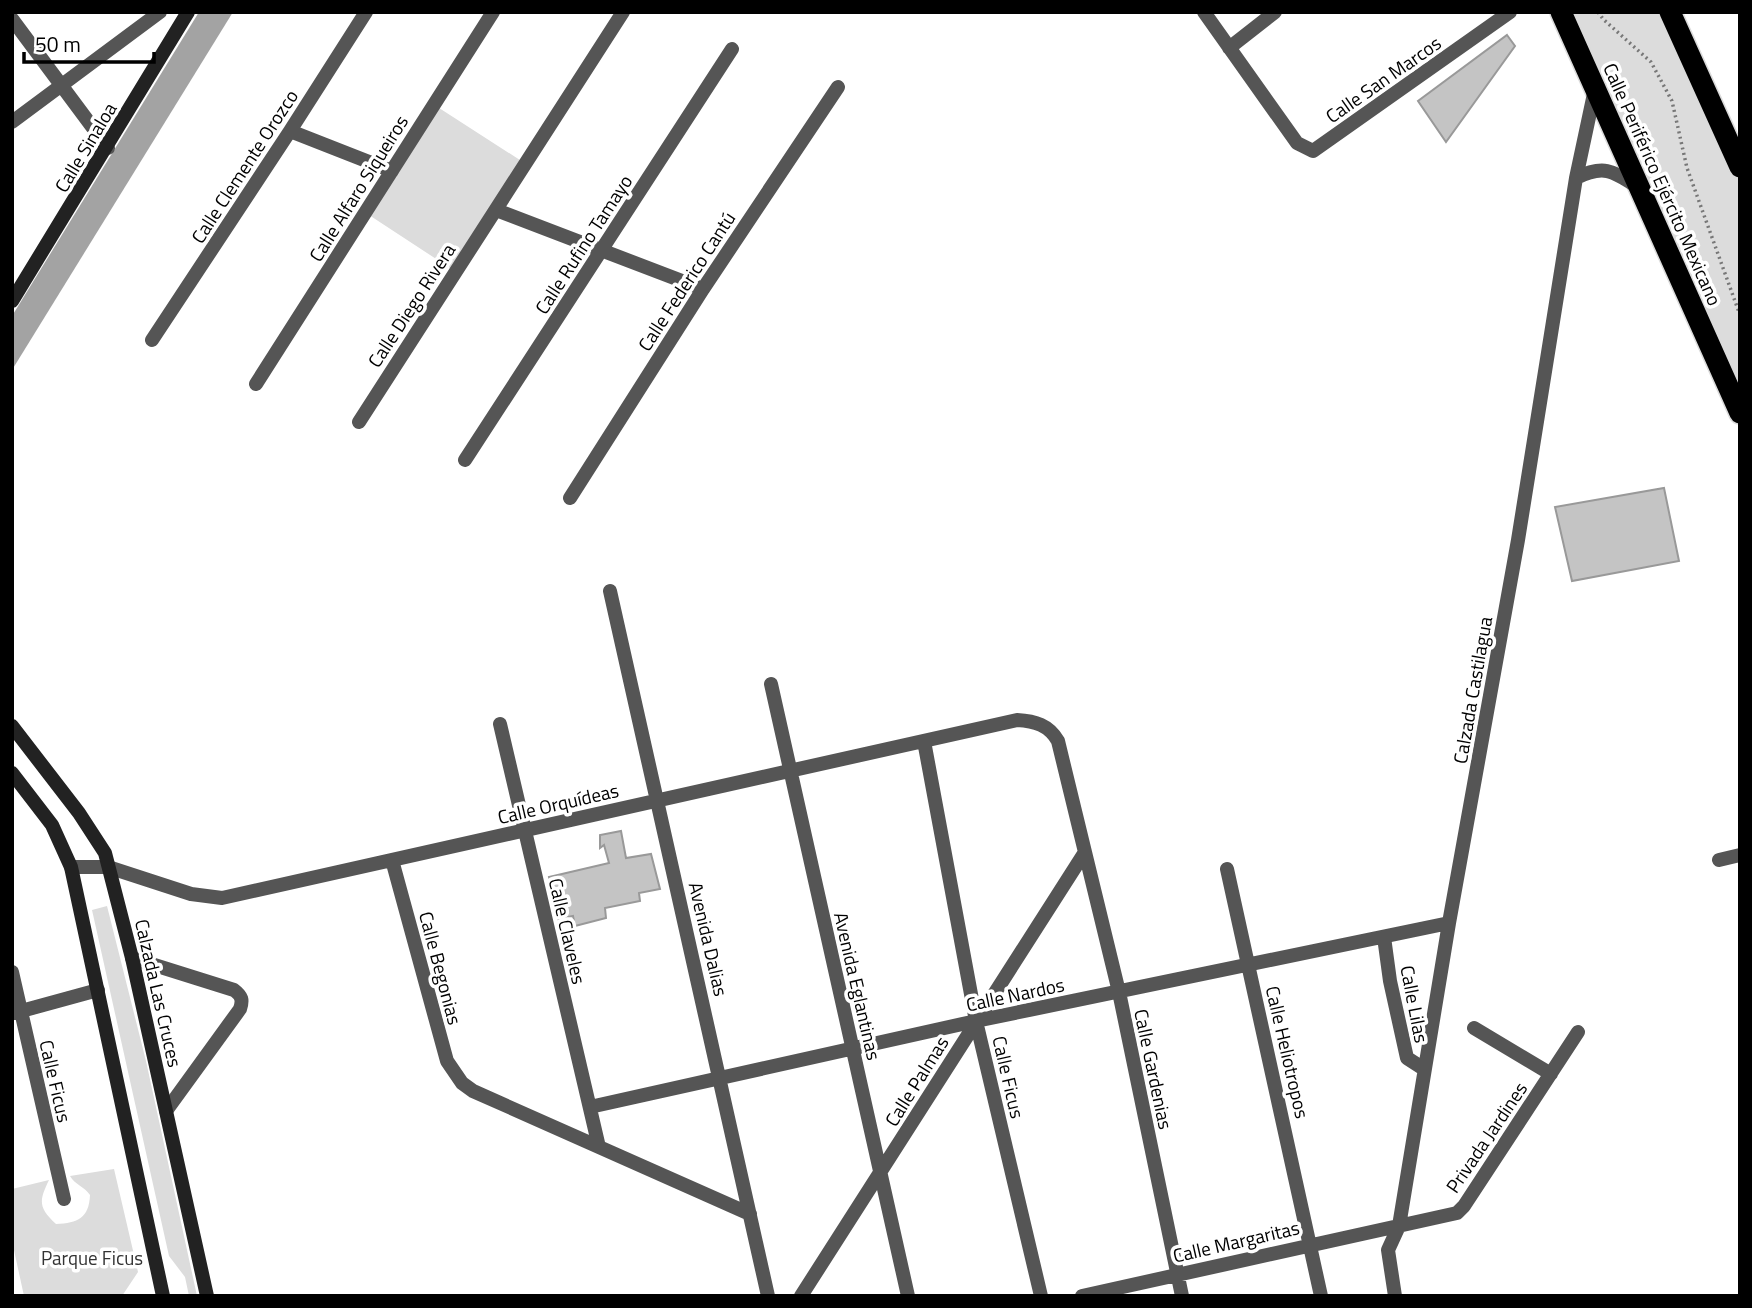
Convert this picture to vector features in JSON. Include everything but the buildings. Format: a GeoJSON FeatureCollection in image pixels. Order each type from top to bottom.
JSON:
{"type":"FeatureCollection","features":[{"type":"Feature","properties":{"kind":"highway","name":"Calle Periférico Ejército Mexicano"},"geometry":{"type":"LineString","coordinates":[[1561,12],[1740,413]]}},
{"type":"Feature","properties":{"kind":"highway"},"geometry":{"type":"LineString","coordinates":[[1671,12],[1740,167]]}},
{"type":"Feature","properties":{"kind":"street"},"geometry":{"type":"LineString","coordinates":[[12,122],[160,12]]}},
{"type":"Feature","properties":{"kind":"street","name":"Calle Sinaloa"},"geometry":{"type":"LineString","coordinates":[[12,301],[108,148],[188,12]]}},
{"type":"Feature","properties":{"kind":"street","name":"Calle Clemente Orozco"},"geometry":{"type":"LineString","coordinates":[[152,340],[366,12]]}},
{"type":"Feature","properties":{"kind":"street","name":"Calle Alfaro Siqueiros"},"geometry":{"type":"LineString","coordinates":[[256,384],[493,12]]}},
{"type":"Feature","properties":{"kind":"street","name":"Calle Diego Rivera"},"geometry":{"type":"LineString","coordinates":[[359,422],[623,12]]}},
{"type":"Feature","properties":{"kind":"street"},"geometry":{"type":"LineString","coordinates":[[1203,12],[1229,48],[1275,12]]}},
{"type":"Feature","properties":{"kind":"street","name":"Calle San Marcos"},"geometry":{"type":"LineString","coordinates":[[1229,48],[1297,143],[1313,151],[1510,12]]}},
{"type":"Feature","properties":{"kind":"street"},"geometry":{"type":"LineString","coordinates":[[12,19],[108,148]]}},
{"type":"Feature","properties":{"kind":"street","name":"Calle Rufino Tamayo"},"geometry":{"type":"LineString","coordinates":[[465,460],[732,49]]}},
{"type":"Feature","properties":{"kind":"street","name":"Calle Federico Cantú"},"geometry":{"type":"LineString","coordinates":[[570,498],[703,289],[838,87]]}},
{"type":"Feature","properties":{"kind":"street","name":"Calzada Castilagua"},"geometry":{"type":"LineString","coordinates":[[1395,1296],[1388,1250],[1399,1226],[1449,923],[1518,540],[1576,178],[1595,89]]}},
{"type":"Feature","properties":{"kind":"street"},"geometry":{"type":"LineString","coordinates":[[290,131],[392,171]]}},
{"type":"Feature","properties":{"kind":"street"},"geometry":{"type":"LineString","coordinates":[[1576,178],[1599,169],[1618,174],[1640,188]]}},
{"type":"Feature","properties":{"kind":"street"},"geometry":{"type":"LineString","coordinates":[[496,210],[703,289]]}},
{"type":"Feature","properties":{"kind":"street","name":"Avenida Dalias"},"geometry":{"type":"LineString","coordinates":[[610,591],[768,1296]]}},
{"type":"Feature","properties":{"kind":"street","name":"Avenida Eglantinas"},"geometry":{"type":"LineString","coordinates":[[771,684],[908,1296]]}},
{"type":"Feature","properties":{"kind":"street","name":"Calle Orquídeas"},"geometry":{"type":"LineString","coordinates":[[71,867],[108,867],[191,894],[222,898],[1017,720],[1042,725],[1053,732]]}},
{"type":"Feature","properties":{"kind":"street","name":"Calle Claveles"},"geometry":{"type":"LineString","coordinates":[[500,723],[599,1147]]}},
{"type":"Feature","properties":{"kind":"street","name":"Calzada Las Cruces"},"geometry":{"type":"LineString","coordinates":[[12,726],[97,840],[108,867],[132,958],[207,1296]]}},
{"type":"Feature","properties":{"kind":"street","name":"Calle Gardenias"},"geometry":{"type":"LineString","coordinates":[[1053,732],[1058,741],[1119,992],[1182,1296]]}},
{"type":"Feature","properties":{"kind":"street","name":"Calle Ficus"},"geometry":{"type":"LineString","coordinates":[[924,741],[976,1021],[1041,1296]]}},
{"type":"Feature","properties":{"kind":"street"},"geometry":{"type":"LineString","coordinates":[[12,773],[52,825],[71,867],[163,1296]]}},
{"type":"Feature","properties":{"kind":"street","name":"Calle Palmas"},"geometry":{"type":"LineString","coordinates":[[801,1296],[1085,852]]}},
{"type":"Feature","properties":{"kind":"street"},"geometry":{"type":"LineString","coordinates":[[1719,860],[1740,855]]}},
{"type":"Feature","properties":{"kind":"street","name":"Calle Begonias"},"geometry":{"type":"LineString","coordinates":[[391,860],[447,1061],[462,1083],[474,1091],[599,1147]]}},
{"type":"Feature","properties":{"kind":"street","name":"Calle Heliotropos"},"geometry":{"type":"LineString","coordinates":[[1227,869],[1321,1296]]}},
{"type":"Feature","properties":{"kind":"street","name":"Calle Nardos"},"geometry":{"type":"LineString","coordinates":[[590,1107],[976,1021],[1449,923]]}},
{"type":"Feature","properties":{"kind":"street","name":"Calle Lilas"},"geometry":{"type":"LineString","coordinates":[[1384,937],[1390,981],[1407,1058],[1424,1069]]}},
{"type":"Feature","properties":{"kind":"street"},"geometry":{"type":"LineString","coordinates":[[132,958],[234,990],[241,995],[243,1002],[166,1111]]}},
{"type":"Feature","properties":{"kind":"street","name":"Calle Ficus"},"geometry":{"type":"LineString","coordinates":[[12,972],[16,1012],[64,1199]]}},
{"type":"Feature","properties":{"kind":"street"},"geometry":{"type":"LineString","coordinates":[[16,1012],[98,990]]}},
{"type":"Feature","properties":{"kind":"street"},"geometry":{"type":"LineString","coordinates":[[1474,1028],[1551,1074]]}},
{"type":"Feature","properties":{"kind":"street","name":"Privada Jardines"},"geometry":{"type":"LineString","coordinates":[[1399,1226],[1446,1217],[1457,1213],[1464,1206],[1578,1032]]}},
{"type":"Feature","properties":{"kind":"street"},"geometry":{"type":"LineString","coordinates":[[599,1147],[750,1214]]}},
{"type":"Feature","properties":{"kind":"street","name":"Calle Margaritas"},"geometry":{"type":"LineString","coordinates":[[1082,1296],[1399,1226]]}},
{"type":"Feature","properties":{"kind":"path"},"geometry":{"type":"LineString","coordinates":[[1598,12],[1651,62],[1672,101],[1687,167],[1740,315]]}},
{"type":"Feature","properties":{"kind":"green space"},"geometry":{"type":"Polygon","coordinates":[[[1562,12],[1668,12],[1740,175],[1740,406],[1562,12]]]}},
{"type":"Feature","properties":{"kind":"green space"},"geometry":{"type":"Polygon","coordinates":[[[436,106],[523,162],[456,272],[369,215],[436,106]]]}},
{"type":"Feature","properties":{"kind":"green space"},"geometry":{"type":"Polygon","coordinates":[[[107,906],[146,1061],[197,1296],[189,1296],[185,1277],[169,1256],[92,910],[107,906]]]}},
{"type":"Feature","properties":{"kind":"green space","name":"Parque Ficus"},"geometry":{"type":"Polygon","coordinates":[[[114,1169],[138,1272],[122,1296],[24,1296],[12,1241],[12,1189],[49,1180],[43,1193],[43,1208],[56,1224],[70,1222],[85,1214],[90,1195],[70,1176],[114,1169]]]}},
{"type":"Feature","properties":{"kind":"shaded area"},"geometry":{"type":"Polygon","coordinates":[[[199,12],[233,12],[12,370],[12,316],[199,12]]]}}]}
